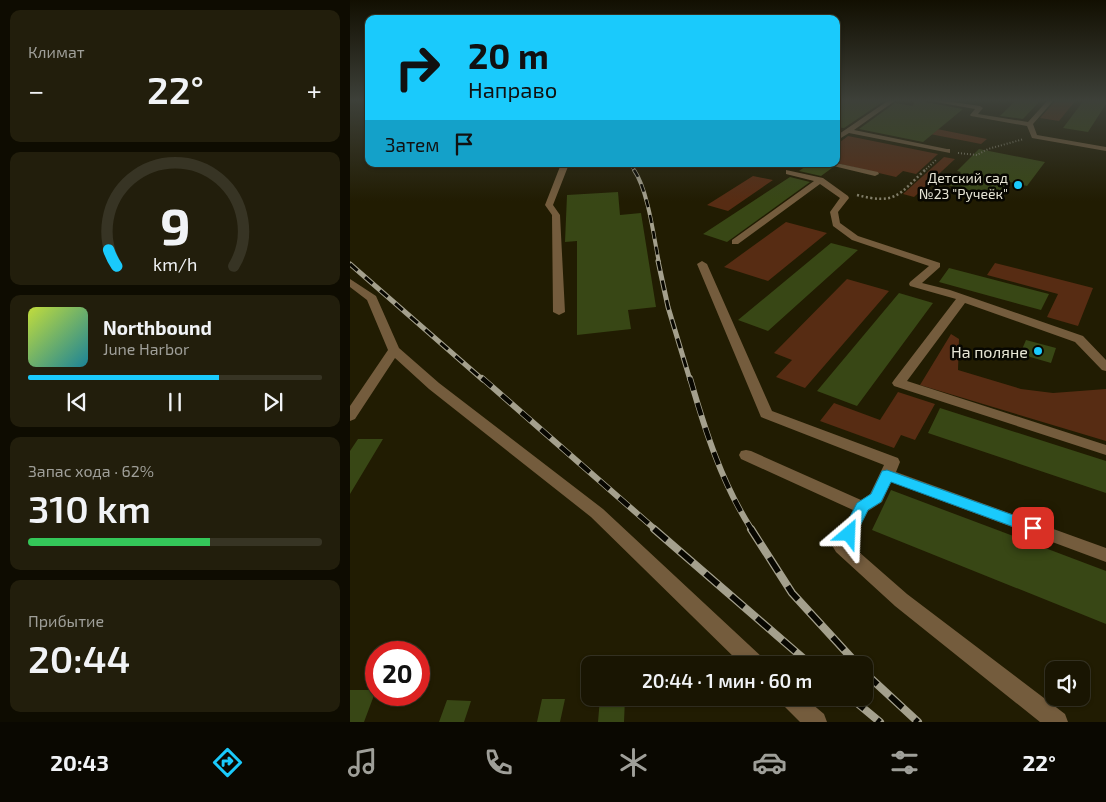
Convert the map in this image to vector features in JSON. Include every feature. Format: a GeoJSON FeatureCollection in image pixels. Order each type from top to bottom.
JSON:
{"type":"FeatureCollection","features":[{"type":"Feature","properties":{"kind":"street"},"geometry":{"type":"LineString","coordinates":[[861,134],[947,151]]}},
{"type":"Feature","properties":{"kind":"street"},"geometry":{"type":"LineString","coordinates":[[1033,134],[1034,137],[1106,149]]}},
{"type":"Feature","properties":{"kind":"street"},"geometry":{"type":"LineString","coordinates":[[840,166],[875,174]]}},
{"type":"Feature","properties":{"kind":"street"},"geometry":{"type":"LineString","coordinates":[[559,312],[556,215],[549,205],[550,195],[559,182],[564,167]]}},
{"type":"Feature","properties":{"kind":"street"},"geometry":{"type":"LineString","coordinates":[[796,167],[789,172],[820,180],[845,198],[834,212],[836,224],[855,238],[936,265],[914,284],[963,298],[1080,339],[1106,367]]}},
{"type":"Feature","properties":{"kind":"street"},"geometry":{"type":"LineString","coordinates":[[735,242],[820,180]]}},
{"type":"Feature","properties":{"kind":"street"},"geometry":{"type":"LineString","coordinates":[[702,264],[766,414],[893,462],[876,498],[862,507],[842,547],[901,600],[1057,722]]}},
{"type":"Feature","properties":{"kind":"street"},"geometry":{"type":"LineString","coordinates":[[350,282],[372,298],[394,350],[442,392],[597,513],[747,656]]}},
{"type":"Feature","properties":{"kind":"street"},"geometry":{"type":"LineString","coordinates":[[963,298],[899,383],[1106,450]]}},
{"type":"Feature","properties":{"kind":"street"},"geometry":{"type":"LineString","coordinates":[[350,416],[394,350]]}},
{"type":"Feature","properties":{"kind":"street"},"geometry":{"type":"LineString","coordinates":[[746,456],[862,507]]}},
{"type":"Feature","properties":{"kind":"street"},"geometry":{"type":"LineString","coordinates":[[887,475],[1106,555]]}},
{"type":"Feature","properties":{"kind":"street"},"geometry":{"type":"LineString","coordinates":[[799,706],[816,722]]}},
{"type":"Feature","properties":{"kind":"path"},"geometry":{"type":"LineString","coordinates":[[834,189],[876,200],[896,197],[947,151],[977,155],[988,149],[1034,137]]}},
{"type":"Feature","properties":{"kind":"shaded area"},"geometry":{"type":"Polygon","coordinates":[[[930,134],[960,134],[987,139],[981,144],[930,134]]]}},
{"type":"Feature","properties":{"kind":"shaded area"},"geometry":{"type":"Polygon","coordinates":[[[848,136],[938,154],[916,174],[903,171],[896,177],[840,164],[840,142],[848,136]]]}},
{"type":"Feature","properties":{"kind":"shaded area"},"geometry":{"type":"Polygon","coordinates":[[[944,157],[955,159],[914,197],[903,194],[944,157]]]}},
{"type":"Feature","properties":{"kind":"shaded area"},"geometry":{"type":"Polygon","coordinates":[[[753,176],[773,180],[728,211],[707,205],[753,176]]]}},
{"type":"Feature","properties":{"kind":"shaded area"},"geometry":{"type":"Polygon","coordinates":[[[786,222],[827,233],[768,281],[724,267],[786,222]]]}},
{"type":"Feature","properties":{"kind":"shaded area"},"geometry":{"type":"Polygon","coordinates":[[[995,263],[1093,288],[1078,326],[1047,317],[1058,294],[987,275],[995,263]]]}},
{"type":"Feature","properties":{"kind":"shaded area"},"geometry":{"type":"Polygon","coordinates":[[[847,279],[889,291],[805,388],[776,377],[792,360],[774,353],[847,279]]]}},
{"type":"Feature","properties":{"kind":"shaded area"},"geometry":{"type":"Polygon","coordinates":[[[951,334],[959,339],[958,370],[1021,389],[1053,393],[1106,389],[1106,441],[920,385],[951,334]]]}},
{"type":"Feature","properties":{"kind":"shaded area"},"geometry":{"type":"Polygon","coordinates":[[[898,392],[935,404],[915,440],[901,435],[894,448],[820,421],[834,403],[880,420],[898,392]]]}},
{"type":"Feature","properties":{"kind":"building"},"geometry":{"type":"Polygon","coordinates":[[[882,134],[933,134],[923,142],[882,134]]]}},
{"type":"Feature","properties":{"kind":"building"},"geometry":{"type":"Polygon","coordinates":[[[979,149],[1045,162],[1027,186],[1010,182],[998,197],[947,185],[961,172],[957,171],[979,149]]]}},
{"type":"Feature","properties":{"kind":"building"},"geometry":{"type":"Polygon","coordinates":[[[805,167],[832,168],[821,176],[799,171],[805,167]]]}},
{"type":"Feature","properties":{"kind":"building"},"geometry":{"type":"Polygon","coordinates":[[[790,177],[810,182],[727,242],[703,234],[790,177]]]}},
{"type":"Feature","properties":{"kind":"building"},"geometry":{"type":"Polygon","coordinates":[[[618,192],[620,215],[641,213],[656,307],[628,310],[631,329],[577,335],[577,241],[565,242],[567,195],[618,192]]]}},
{"type":"Feature","properties":{"kind":"building"},"geometry":{"type":"Polygon","coordinates":[[[831,243],[858,250],[768,331],[738,320],[831,243]]]}},
{"type":"Feature","properties":{"kind":"building"},"geometry":{"type":"Polygon","coordinates":[[[949,268],[1049,294],[1041,310],[939,282],[949,268]]]}},
{"type":"Feature","properties":{"kind":"building"},"geometry":{"type":"Polygon","coordinates":[[[899,293],[933,303],[857,406],[817,391],[899,293]]]}},
{"type":"Feature","properties":{"kind":"building","name":"На поляне"},"geometry":{"type":"Polygon","coordinates":[[[1026,340],[1056,348],[1051,363],[1020,354],[1026,340]]]}},
{"type":"Feature","properties":{"kind":"building"},"geometry":{"type":"Polygon","coordinates":[[[940,408],[1106,461],[1106,493],[928,433],[940,408]]]}},
{"type":"Feature","properties":{"kind":"building"},"geometry":{"type":"Polygon","coordinates":[[[358,439],[383,439],[350,494],[350,451],[358,439]]]}},
{"type":"Feature","properties":{"kind":"building"},"geometry":{"type":"Polygon","coordinates":[[[891,490],[1106,571],[1106,624],[872,530],[891,490]]]}},
{"type":"Feature","properties":{"kind":"building"},"geometry":{"type":"Polygon","coordinates":[[[350,690],[365,690],[365,706],[370,706],[364,722],[350,722],[350,690]]]}},
{"type":"Feature","properties":{"kind":"building"},"geometry":{"type":"Polygon","coordinates":[[[542,699],[565,699],[560,722],[537,722],[542,699]]]}},
{"type":"Feature","properties":{"kind":"building"},"geometry":{"type":"Polygon","coordinates":[[[447,700],[471,701],[464,722],[439,722],[447,700]]]}},
{"type":"Feature","properties":{"kind":"building"},"geometry":{"type":"Polygon","coordinates":[[[599,706],[625,706],[624,722],[598,722],[599,706]]]}},
{"type":"Feature","properties":{"kind":"railway"},"geometry":{"type":"LineString","coordinates":[[632,167],[635,171]]}},
{"type":"Feature","properties":{"kind":"railway"},"geometry":{"type":"LineString","coordinates":[[634,170],[647,202],[659,263]]}},
{"type":"Feature","properties":{"kind":"railway"},"geometry":{"type":"LineString","coordinates":[[658,261],[668,307],[690,380]]}},
{"type":"Feature","properties":{"kind":"railway"},"geometry":{"type":"LineString","coordinates":[[350,264],[483,380]]}},
{"type":"Feature","properties":{"kind":"railway"},"geometry":{"type":"LineString","coordinates":[[482,378],[656,530]]}},
{"type":"Feature","properties":{"kind":"railway"},"geometry":{"type":"LineString","coordinates":[[690,378],[715,456],[732,494],[752,530]]}},
{"type":"Feature","properties":{"kind":"railway"},"geometry":{"type":"LineString","coordinates":[[654,529],[801,656]]}},
{"type":"Feature","properties":{"kind":"railway"},"geometry":{"type":"LineString","coordinates":[[751,529],[792,593],[850,656]]}},
{"type":"Feature","properties":{"kind":"railway"},"geometry":{"type":"LineString","coordinates":[[873,680],[918,722]]}},
{"type":"Feature","properties":{"kind":"railway"},"geometry":{"type":"LineString","coordinates":[[861,706],[880,722]]}},
{"type":"Feature","properties":{"kind":"place","name":"Детский сад №23 \"Ручеёк\""},"geometry":{"type":"Point","coordinates":[1018,185]}},
{"type":"Feature","properties":{"kind":"place","name":"На поляне"},"geometry":{"type":"Point","coordinates":[1038,351]}},
{"type":"Feature","properties":{"kind":"route"},"geometry":{"type":"LineString","coordinates":[[849,534],[862,507],[876,498],[887,475],[1033,528]]}}]}
